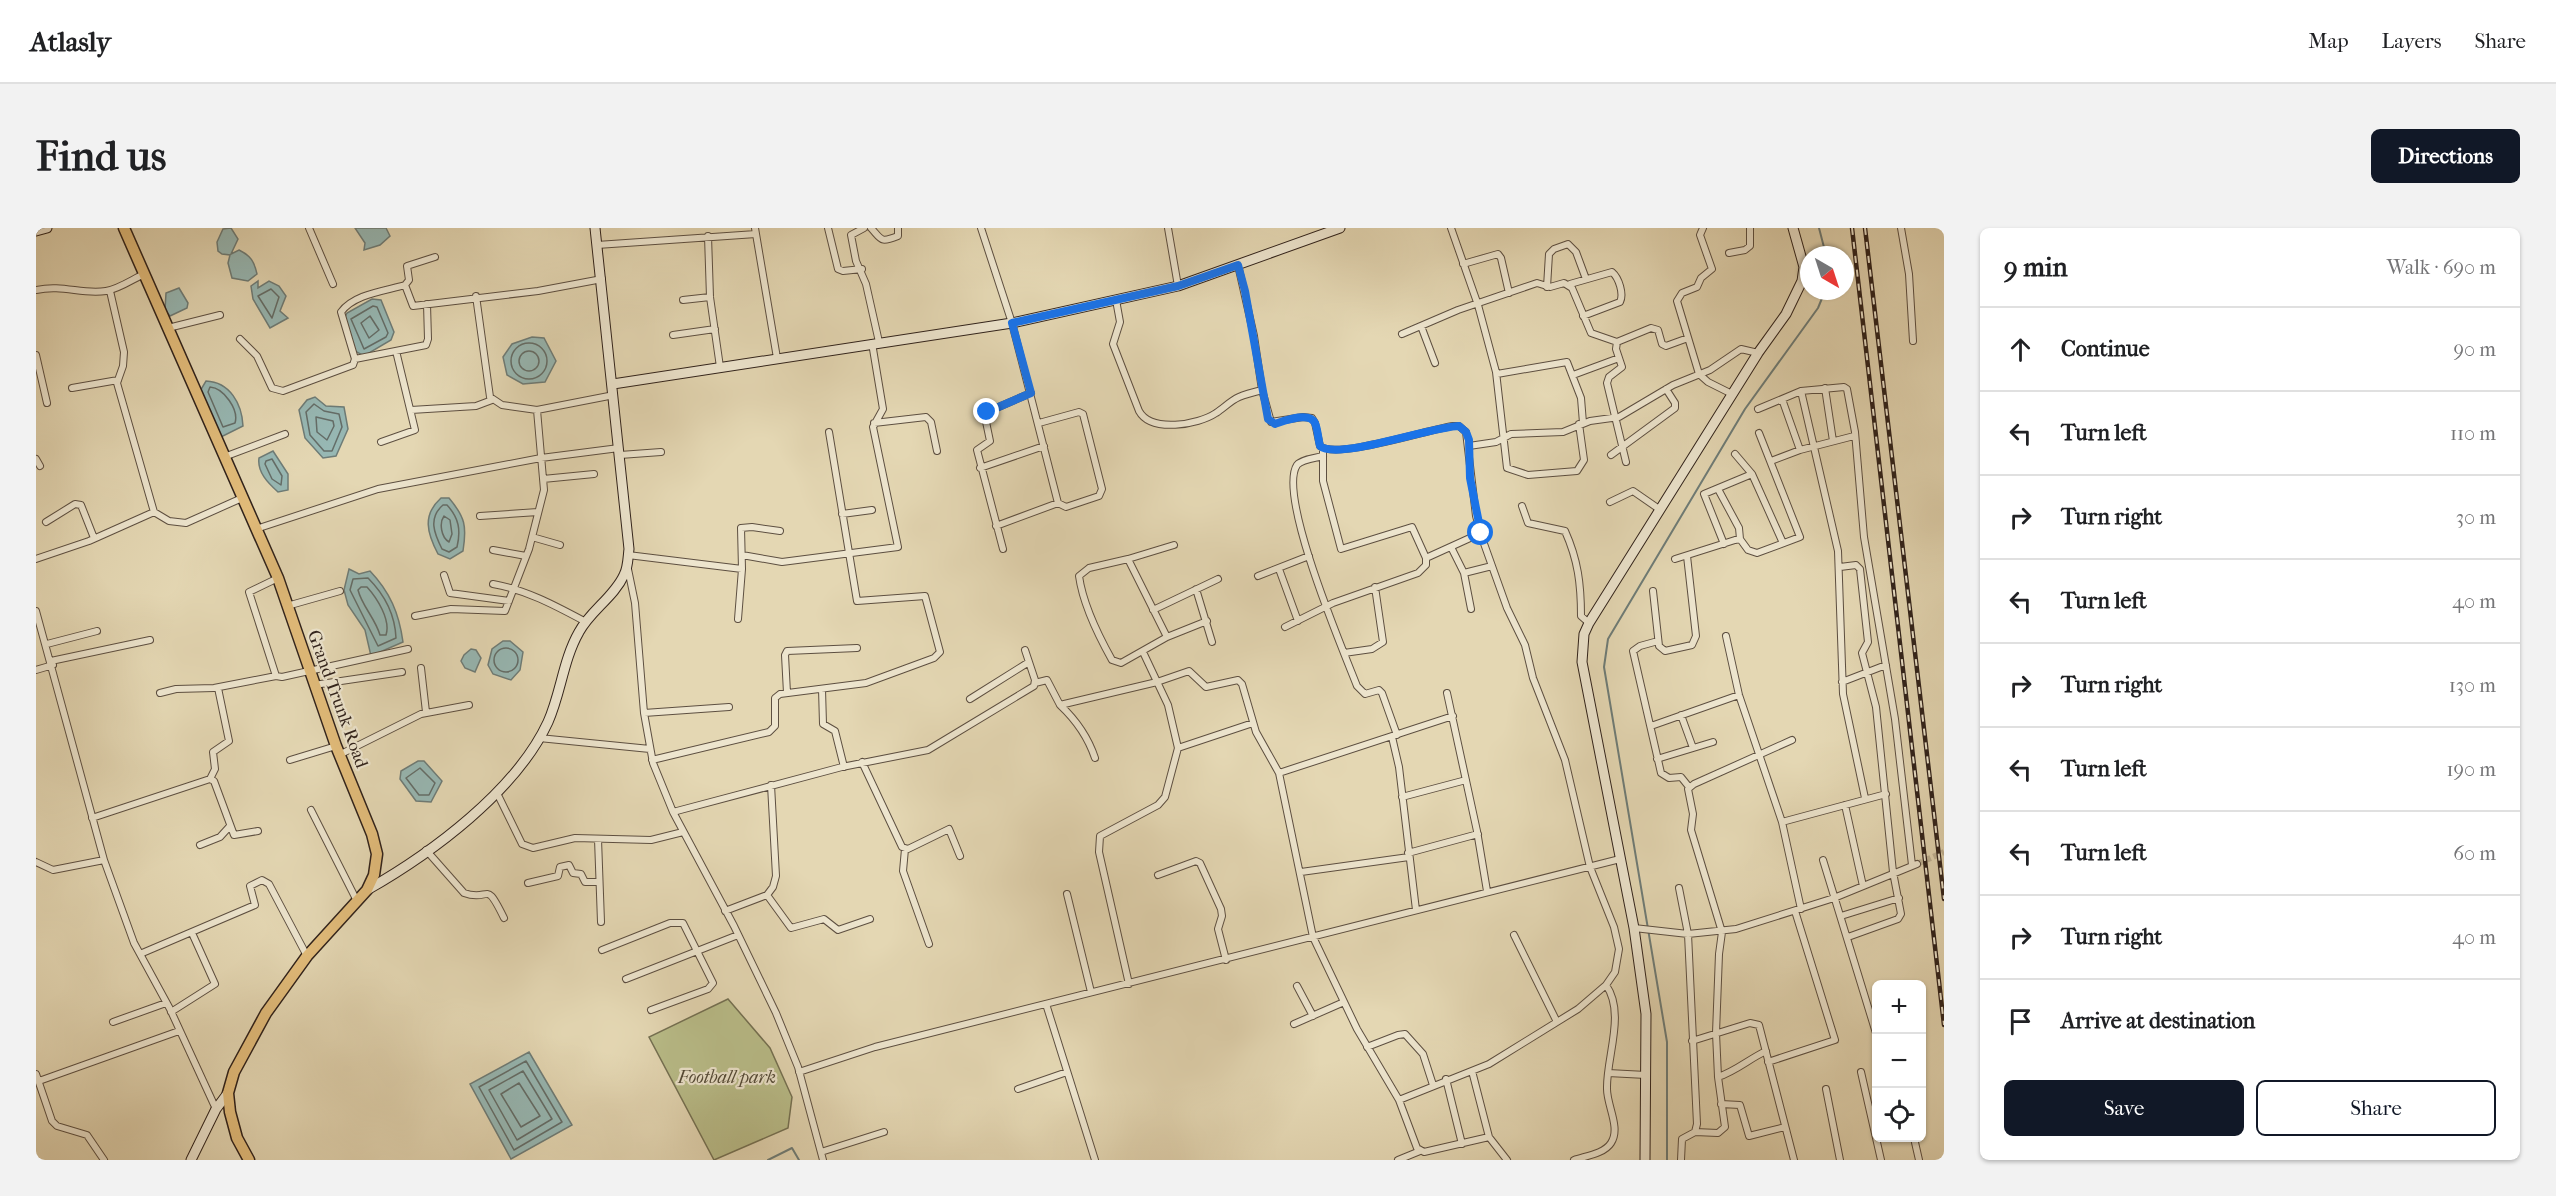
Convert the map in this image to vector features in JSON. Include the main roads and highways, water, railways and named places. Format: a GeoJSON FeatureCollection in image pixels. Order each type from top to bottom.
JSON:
{"type":"FeatureCollection","features":[{"type":"Feature","properties":{"kind":"main road","name":"Grand Trunk Road"},"geometry":{"type":"LineString","coordinates":[[124,228],[278,578],[337,751],[375,844],[376,863],[367,890],[307,956],[248,1044],[234,1072],[228,1093],[232,1126],[249,1160]]}},
{"type":"Feature","properties":{"kind":"water"},"geometry":{"type":"Polygon","coordinates":[[[231,228],[238,239],[231,254],[239,250],[243,252],[251,259],[256,269],[257,274],[248,281],[232,278],[228,263],[230,255],[218,251],[217,242],[223,229],[231,228]]]}},
{"type":"Feature","properties":{"kind":"water"},"geometry":{"type":"Polygon","coordinates":[[[355,228],[386,228],[390,236],[380,245],[364,250],[365,243],[355,228]]]}},
{"type":"Feature","properties":{"kind":"water"},"geometry":{"type":"Polygon","coordinates":[[[258,281],[258,288],[269,281],[279,286],[286,296],[280,311],[288,318],[270,328],[253,299],[251,286],[258,281]]]}},
{"type":"Feature","properties":{"kind":"water"},"geometry":{"type":"Polygon","coordinates":[[[179,288],[188,303],[187,308],[170,316],[165,310],[166,293],[179,288]]]}},
{"type":"Feature","properties":{"kind":"water"},"geometry":{"type":"Polygon","coordinates":[[[372,299],[381,300],[394,332],[391,340],[364,356],[355,351],[344,319],[347,313],[372,299]]]}},
{"type":"Feature","properties":{"kind":"water"},"geometry":{"type":"Polygon","coordinates":[[[532,337],[544,338],[556,361],[545,382],[523,384],[507,375],[503,357],[512,344],[532,337]]]}},
{"type":"Feature","properties":{"kind":"water"},"geometry":{"type":"Polygon","coordinates":[[[206,381],[222,385],[233,396],[240,410],[243,426],[221,437],[200,391],[206,381]]]}},
{"type":"Feature","properties":{"kind":"water"},"geometry":{"type":"Polygon","coordinates":[[[315,397],[326,406],[344,407],[348,429],[336,456],[323,458],[305,438],[299,410],[307,400],[315,397]]]}},
{"type":"Feature","properties":{"kind":"water"},"geometry":{"type":"Polygon","coordinates":[[[273,451],[288,474],[288,490],[278,492],[261,473],[259,458],[273,451]]]}},
{"type":"Feature","properties":{"kind":"water"},"geometry":{"type":"Polygon","coordinates":[[[441,498],[449,498],[462,517],[465,528],[463,551],[450,559],[438,554],[429,532],[431,511],[441,498]]]}},
{"type":"Feature","properties":{"kind":"water"},"geometry":{"type":"Polygon","coordinates":[[[349,569],[359,574],[370,571],[383,587],[396,612],[403,642],[371,656],[365,630],[348,605],[344,590],[349,569]]]}},
{"type":"Feature","properties":{"kind":"water"},"geometry":{"type":"Polygon","coordinates":[[[503,641],[510,641],[523,652],[520,670],[511,680],[493,674],[488,665],[492,649],[503,641]]]}},
{"type":"Feature","properties":{"kind":"water"},"geometry":{"type":"Polygon","coordinates":[[[471,649],[476,650],[481,658],[475,672],[465,668],[461,661],[471,649]]]}},
{"type":"Feature","properties":{"kind":"water"},"geometry":{"type":"Polygon","coordinates":[[[418,761],[424,761],[442,781],[431,802],[416,801],[400,779],[401,771],[418,761]]]}},
{"type":"Feature","properties":{"kind":"water"},"geometry":{"type":"Polygon","coordinates":[[[529,1052],[572,1125],[511,1159],[470,1084],[529,1052]]]}},
{"type":"Feature","properties":{"kind":"waterway"},"geometry":{"type":"LineString","coordinates":[[1819,228],[1824,246]]}},
{"type":"Feature","properties":{"kind":"waterway"},"geometry":{"type":"LineString","coordinates":[[1667,1160],[1667,1042],[1604,667],[1608,639],[1745,409],[1818,308],[1821,300]]}},
{"type":"Feature","properties":{"kind":"waterway"},"geometry":{"type":"LineString","coordinates":[[768,1160],[792,1148],[799,1160]]}},
{"type":"Feature","properties":{"kind":"tunnel"},"geometry":{"type":"LineString","coordinates":[[1917,864],[1944,852]]}},
{"type":"Feature","properties":{"kind":"railway"},"geometry":{"type":"LineString","coordinates":[[1852,228],[1944,1025]]}},
{"type":"Feature","properties":{"kind":"railway"},"geometry":{"type":"LineString","coordinates":[[1865,228],[1944,899]]}},
{"type":"Feature","properties":{"kind":"park label","name":"Football park"},"geometry":{"type":"Point","coordinates":[727,1077]}}]}
